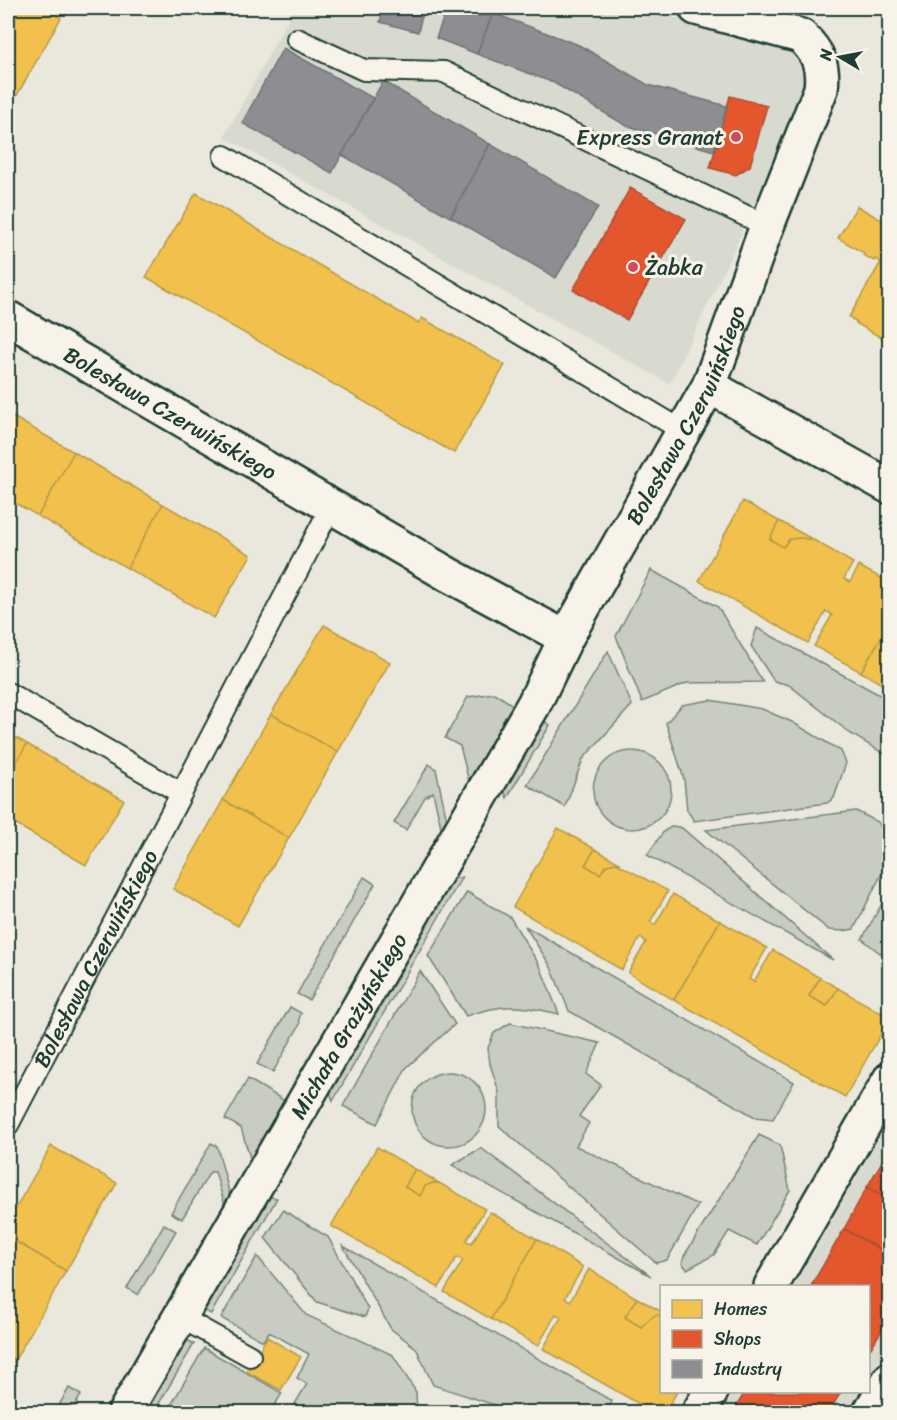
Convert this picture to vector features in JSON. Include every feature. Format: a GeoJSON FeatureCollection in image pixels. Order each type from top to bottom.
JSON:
{"type":"FeatureCollection","features":[{"type":"Feature","properties":{"kind":"street","name":"Bolesława Czerwińskiego"},"geometry":{"type":"LineString","coordinates":[[8,318],[449,575],[566,638],[709,386],[767,226],[821,89],[822,65],[814,48],[801,36],[696,8]]}},
{"type":"Feature","properties":{"kind":"street"},"geometry":{"type":"LineString","coordinates":[[709,386],[890,487]]}},
{"type":"Feature","properties":{"kind":"street","name":"Michała Grażyńskiego"},"geometry":{"type":"LineString","coordinates":[[125,1413],[534,704],[566,638]]}},
{"type":"Feature","properties":{"kind":"street"},"geometry":{"type":"LineString","coordinates":[[772,1285],[890,1078]]}},
{"type":"Feature","properties":{"kind":"street"},"geometry":{"type":"LineString","coordinates":[[870,1413],[890,1379]]}},
{"type":"Feature","properties":{"kind":"street"},"geometry":{"type":"LineString","coordinates":[[699,1413],[710,1393]]}},
{"type":"Feature","properties":{"kind":"lane"},"geometry":{"type":"LineString","coordinates":[[297,39],[364,70],[444,72],[767,226]]}},
{"type":"Feature","properties":{"kind":"lane"},"geometry":{"type":"LineString","coordinates":[[224,156],[683,431]]}},
{"type":"Feature","properties":{"kind":"lane","name":"Bolesława Czerwińskiego"},"geometry":{"type":"LineString","coordinates":[[8,1125],[332,505]]}},
{"type":"Feature","properties":{"kind":"lane"},"geometry":{"type":"LineString","coordinates":[[8,693],[181,793]]}},
{"type":"Feature","properties":{"kind":"lane"},"geometry":{"type":"LineString","coordinates":[[180,1317],[250,1356]]}},
{"type":"Feature","properties":{"kind":"shaded area"},"geometry":{"type":"Polygon","coordinates":[[[294,8],[639,8],[785,47],[793,53],[804,69],[804,90],[740,237],[670,384],[224,137],[294,8]]]}},
{"type":"Feature","properties":{"kind":"shaded area"},"geometry":{"type":"Polygon","coordinates":[[[651,570],[718,607],[763,682],[687,683],[642,702],[616,636],[651,570]]]}},
{"type":"Feature","properties":{"kind":"shaded area"},"geometry":{"type":"Polygon","coordinates":[[[757,628],[889,700],[889,757],[851,734],[789,685],[774,681],[751,646],[757,628]]]}},
{"type":"Feature","properties":{"kind":"shaded area"},"geometry":{"type":"Polygon","coordinates":[[[608,651],[632,705],[583,759],[565,807],[527,785],[608,651]]]}},
{"type":"Feature","properties":{"kind":"shaded area"},"geometry":{"type":"Polygon","coordinates":[[[494,693],[513,705],[469,782],[460,746],[445,738],[468,697],[494,693]]]}},
{"type":"Feature","properties":{"kind":"shaded area"},"geometry":{"type":"Polygon","coordinates":[[[710,700],[762,709],[792,722],[841,751],[846,763],[834,798],[827,803],[694,821],[687,810],[684,779],[666,723],[682,705],[710,700]]]}},
{"type":"Feature","properties":{"kind":"shaded area"},"geometry":{"type":"Polygon","coordinates":[[[539,718],[550,725],[507,798],[502,783],[539,718]]]}},
{"type":"Feature","properties":{"kind":"shaded area"},"geometry":{"type":"Polygon","coordinates":[[[624,751],[640,751],[654,757],[665,768],[671,782],[671,798],[665,812],[654,823],[640,829],[624,829],[610,823],[599,812],[593,798],[593,782],[599,768],[610,757],[624,751]]]}},
{"type":"Feature","properties":{"kind":"shaded area"},"geometry":{"type":"Polygon","coordinates":[[[429,764],[436,769],[448,825],[441,827],[433,792],[425,797],[406,830],[394,823],[429,764]]]}},
{"type":"Feature","properties":{"kind":"shaded area"},"geometry":{"type":"Polygon","coordinates":[[[856,811],[878,822],[887,838],[890,857],[854,929],[843,931],[829,930],[706,830],[856,811]]]}},
{"type":"Feature","properties":{"kind":"shaded area"},"geometry":{"type":"Polygon","coordinates":[[[673,826],[682,828],[833,960],[647,855],[664,831],[673,826]]]}},
{"type":"Feature","properties":{"kind":"shaded area"},"geometry":{"type":"Polygon","coordinates":[[[364,877],[375,884],[309,1000],[297,994],[364,877]]]}},
{"type":"Feature","properties":{"kind":"shaded area"},"geometry":{"type":"Polygon","coordinates":[[[462,877],[333,1101],[328,1085],[446,880],[462,877]]]}},
{"type":"Feature","properties":{"kind":"shaded area"},"geometry":{"type":"Polygon","coordinates":[[[889,891],[889,950],[880,953],[862,939],[889,891]]]}},
{"type":"Feature","properties":{"kind":"shaded area"},"geometry":{"type":"Polygon","coordinates":[[[467,892],[510,917],[540,966],[559,1014],[502,1007],[466,1016],[428,956],[467,892]]]}},
{"type":"Feature","properties":{"kind":"shaded area"},"geometry":{"type":"Polygon","coordinates":[[[525,926],[794,1082],[773,1119],[755,1117],[569,1011],[550,965],[525,926]]]}},
{"type":"Feature","properties":{"kind":"shaded area"},"geometry":{"type":"Polygon","coordinates":[[[420,971],[455,1024],[406,1068],[377,1124],[343,1106],[420,971]]]}},
{"type":"Feature","properties":{"kind":"shaded area"},"geometry":{"type":"Polygon","coordinates":[[[290,1007],[301,1013],[300,1024],[273,1072],[257,1064],[290,1007]]]}},
{"type":"Feature","properties":{"kind":"shaded area"},"geometry":{"type":"Polygon","coordinates":[[[510,1023],[600,1043],[586,1074],[601,1085],[579,1116],[589,1123],[576,1146],[698,1205],[667,1260],[656,1263],[499,1126],[499,1092],[490,1064],[488,1048],[494,1033],[510,1023]]]}},
{"type":"Feature","properties":{"kind":"shaded area"},"geometry":{"type":"Polygon","coordinates":[[[449,1072],[470,1078],[480,1088],[486,1109],[480,1130],[470,1140],[449,1146],[428,1140],[418,1130],[412,1109],[418,1088],[428,1078],[449,1072]]]}},
{"type":"Feature","properties":{"kind":"shaded area"},"geometry":{"type":"Polygon","coordinates":[[[248,1079],[285,1101],[251,1161],[241,1128],[225,1119],[248,1079]]]}},
{"type":"Feature","properties":{"kind":"shaded area"},"geometry":{"type":"Polygon","coordinates":[[[889,1120],[890,1402],[884,1412],[722,1412],[733,1393],[870,1393],[870,1285],[795,1285],[889,1120]]]}},
{"type":"Feature","properties":{"kind":"shaded area"},"geometry":{"type":"Polygon","coordinates":[[[759,1135],[780,1145],[790,1190],[757,1245],[729,1231],[714,1255],[687,1269],[682,1263],[684,1256],[759,1135]]]}},
{"type":"Feature","properties":{"kind":"shaded area"},"geometry":{"type":"Polygon","coordinates":[[[211,1143],[217,1146],[232,1203],[225,1205],[215,1172],[210,1172],[182,1219],[171,1213],[211,1143]]]}},
{"type":"Feature","properties":{"kind":"shaded area"},"geometry":{"type":"Polygon","coordinates":[[[481,1148],[651,1276],[452,1165],[481,1148]]]}},
{"type":"Feature","properties":{"kind":"shaded area"},"geometry":{"type":"Polygon","coordinates":[[[264,1196],[277,1198],[211,1314],[199,1308],[264,1196]]]}},
{"type":"Feature","properties":{"kind":"shaded area"},"geometry":{"type":"Polygon","coordinates":[[[283,1210],[328,1237],[368,1309],[365,1317],[317,1302],[265,1238],[283,1210]]]}},
{"type":"Feature","properties":{"kind":"shaded area"},"geometry":{"type":"Polygon","coordinates":[[[164,1224],[176,1231],[138,1295],[127,1288],[164,1224]]]}},
{"type":"Feature","properties":{"kind":"shaded area"},"geometry":{"type":"Polygon","coordinates":[[[343,1246],[612,1401],[607,1412],[516,1412],[433,1385],[416,1348],[391,1329],[343,1246]]]}},
{"type":"Feature","properties":{"kind":"shaded area"},"geometry":{"type":"Polygon","coordinates":[[[257,1256],[306,1315],[393,1355],[416,1392],[417,1412],[290,1412],[307,1384],[297,1378],[309,1354],[269,1332],[263,1341],[221,1318],[257,1256]]]}},
{"type":"Feature","properties":{"kind":"shaded area"},"geometry":{"type":"Polygon","coordinates":[[[182,1337],[194,1344],[154,1412],[139,1412],[182,1337]]]}},
{"type":"Feature","properties":{"kind":"shaded area"},"geometry":{"type":"Polygon","coordinates":[[[204,1348],[282,1393],[271,1412],[167,1412],[204,1348]]]}},
{"type":"Feature","properties":{"kind":"shaded area"},"geometry":{"type":"Polygon","coordinates":[[[69,1388],[81,1395],[71,1412],[55,1412],[69,1388]]]}},
{"type":"Feature","properties":{"kind":"building: Homes"},"geometry":{"type":"Polygon","coordinates":[[[8,8],[43,8],[61,18],[8,111],[8,8]]]}},
{"type":"Feature","properties":{"kind":"building: Homes"},"geometry":{"type":"Polygon","coordinates":[[[196,193],[418,323],[422,318],[505,365],[454,453],[146,277],[196,193]]]}},
{"type":"Feature","properties":{"kind":"building: Homes"},"geometry":{"type":"Polygon","coordinates":[[[857,206],[890,225],[890,343],[849,317],[881,262],[863,255],[864,253],[838,238],[857,206]]]}},
{"type":"Feature","properties":{"kind":"building: Homes"},"geometry":{"type":"Polygon","coordinates":[[[8,414],[74,452],[38,516],[8,499],[8,414]]]}},
{"type":"Feature","properties":{"kind":"building: Homes"},"geometry":{"type":"Polygon","coordinates":[[[74,452],[163,504],[127,568],[38,516],[74,452]]]}},
{"type":"Feature","properties":{"kind":"building: Homes"},"geometry":{"type":"Polygon","coordinates":[[[743,501],[779,521],[770,539],[783,547],[789,539],[812,539],[853,563],[844,579],[850,582],[859,566],[890,583],[890,622],[861,672],[814,646],[832,615],[826,611],[808,643],[699,581],[743,501]]]}},
{"type":"Feature","properties":{"kind":"building: Homes"},"geometry":{"type":"Polygon","coordinates":[[[163,504],[251,555],[214,618],[127,568],[163,504]]]}},
{"type":"Feature","properties":{"kind":"building: Homes"},"geometry":{"type":"Polygon","coordinates":[[[779,521],[812,539],[789,539],[783,547],[770,539],[779,521]]]}},
{"type":"Feature","properties":{"kind":"building: Homes"},"geometry":{"type":"Polygon","coordinates":[[[890,622],[890,689],[861,672],[890,622]]]}},
{"type":"Feature","properties":{"kind":"building: Homes"},"geometry":{"type":"Polygon","coordinates":[[[324,625],[390,662],[338,752],[271,714],[324,625]]]}},
{"type":"Feature","properties":{"kind":"building: Homes"},"geometry":{"type":"Polygon","coordinates":[[[271,714],[338,752],[289,838],[223,800],[271,714]]]}},
{"type":"Feature","properties":{"kind":"building: Homes"},"geometry":{"type":"Polygon","coordinates":[[[8,733],[27,744],[8,777],[8,733]]]}},
{"type":"Feature","properties":{"kind":"building: Homes"},"geometry":{"type":"Polygon","coordinates":[[[27,744],[124,800],[86,865],[8,820],[8,777],[27,744]]]}},
{"type":"Feature","properties":{"kind":"building: Homes"},"geometry":{"type":"Polygon","coordinates":[[[223,800],[289,838],[238,926],[173,889],[223,800]]]}},
{"type":"Feature","properties":{"kind":"building: Homes"},"geometry":{"type":"Polygon","coordinates":[[[558,828],[595,849],[585,865],[600,874],[606,865],[616,863],[668,891],[650,922],[655,925],[673,894],[720,921],[674,1000],[628,973],[646,942],[640,938],[622,970],[513,907],[558,828]]]}},
{"type":"Feature","properties":{"kind":"building: Homes"},"geometry":{"type":"Polygon","coordinates":[[[595,849],[621,864],[606,865],[600,874],[585,865],[595,849]]]}},
{"type":"Feature","properties":{"kind":"building: Homes"},"geometry":{"type":"Polygon","coordinates":[[[720,921],[767,948],[749,979],[754,982],[773,950],[820,978],[809,996],[827,1006],[838,988],[890,1018],[845,1097],[674,1000],[720,921]]]}},
{"type":"Feature","properties":{"kind":"building: Homes"},"geometry":{"type":"Polygon","coordinates":[[[820,978],[838,988],[827,1006],[809,996],[820,978]]]}},
{"type":"Feature","properties":{"kind":"building: Homes"},"geometry":{"type":"Polygon","coordinates":[[[51,1146],[117,1183],[66,1271],[8,1237],[8,1222],[51,1146]]]}},
{"type":"Feature","properties":{"kind":"building: Homes"},"geometry":{"type":"Polygon","coordinates":[[[377,1147],[415,1169],[405,1187],[420,1196],[425,1186],[439,1183],[485,1209],[466,1241],[472,1243],[490,1212],[537,1239],[491,1319],[444,1292],[463,1260],[457,1257],[439,1288],[331,1226],[377,1147]]]}},
{"type":"Feature","properties":{"kind":"building: Homes"},"geometry":{"type":"Polygon","coordinates":[[[415,1169],[439,1183],[425,1186],[420,1196],[405,1187],[415,1169]]]}},
{"type":"Feature","properties":{"kind":"building: Homes"},"geometry":{"type":"Polygon","coordinates":[[[8,1237],[66,1271],[15,1360],[8,1355],[8,1237]]]}},
{"type":"Feature","properties":{"kind":"building: Homes"},"geometry":{"type":"Polygon","coordinates":[[[537,1239],[583,1267],[565,1298],[570,1301],[589,1269],[637,1298],[625,1317],[641,1327],[650,1318],[660,1316],[660,1393],[676,1393],[665,1412],[653,1412],[543,1349],[561,1317],[556,1314],[538,1346],[491,1319],[537,1239]]]}},
{"type":"Feature","properties":{"kind":"building: Homes"},"geometry":{"type":"Polygon","coordinates":[[[637,1298],[660,1311],[660,1316],[650,1318],[641,1327],[625,1317],[637,1298]]]}},
{"type":"Feature","properties":{"kind":"building: Homes"},"geometry":{"type":"Polygon","coordinates":[[[267,1337],[301,1357],[281,1390],[247,1372],[267,1337]]]}},
{"type":"Feature","properties":{"kind":"building: Homes"},"geometry":{"type":"Polygon","coordinates":[[[8,1355],[15,1360],[8,1373],[8,1355]]]}},
{"type":"Feature","properties":{"kind":"building: Shops"},"geometry":{"type":"Polygon","coordinates":[[[730,96],[767,106],[750,166],[736,175],[710,168],[730,96]]]}},
{"type":"Feature","properties":{"kind":"building: Shops"},"geometry":{"type":"Polygon","coordinates":[[[630,188],[686,219],[627,320],[573,290],[630,188]]]}},
{"type":"Feature","properties":{"kind":"building: Shops"},"geometry":{"type":"Polygon","coordinates":[[[890,1148],[890,1200],[867,1187],[890,1148]]]}},
{"type":"Feature","properties":{"kind":"building: Shops"},"geometry":{"type":"Polygon","coordinates":[[[867,1187],[890,1200],[890,1255],[844,1229],[867,1187]]]}},
{"type":"Feature","properties":{"kind":"building: Shops"},"geometry":{"type":"Polygon","coordinates":[[[844,1229],[890,1255],[890,1316],[871,1348],[870,1285],[812,1285],[844,1229]]]}},
{"type":"Feature","properties":{"kind":"building: Shops"},"geometry":{"type":"Polygon","coordinates":[[[744,1393],[840,1393],[829,1412],[733,1412],[744,1393]]]}},
{"type":"Feature","properties":{"kind":"building: Industry"},"geometry":{"type":"Polygon","coordinates":[[[383,8],[424,8],[418,32],[380,22],[383,8]]]}},
{"type":"Feature","properties":{"kind":"building: Industry"},"geometry":{"type":"Polygon","coordinates":[[[447,8],[480,8],[493,13],[477,54],[436,38],[447,8]]]}},
{"type":"Feature","properties":{"kind":"building: Industry"},"geometry":{"type":"Polygon","coordinates":[[[493,13],[579,45],[648,85],[727,106],[714,151],[625,125],[554,83],[477,54],[493,13]]]}},
{"type":"Feature","properties":{"kind":"building: Industry"},"geometry":{"type":"Polygon","coordinates":[[[283,48],[373,98],[332,173],[242,123],[283,48]]]}},
{"type":"Feature","properties":{"kind":"building: Industry"},"geometry":{"type":"Polygon","coordinates":[[[383,81],[490,144],[450,217],[342,155],[383,81]]]}},
{"type":"Feature","properties":{"kind":"building: Industry"},"geometry":{"type":"Polygon","coordinates":[[[490,144],[598,207],[556,278],[451,217],[490,144]]]}},
{"type":"Feature","properties":{"kind":"place","name":"Express Granat"},"geometry":{"type":"Point","coordinates":[736,137]}},
{"type":"Feature","properties":{"kind":"place","name":"Żabka"},"geometry":{"type":"Point","coordinates":[633,267]}}]}
